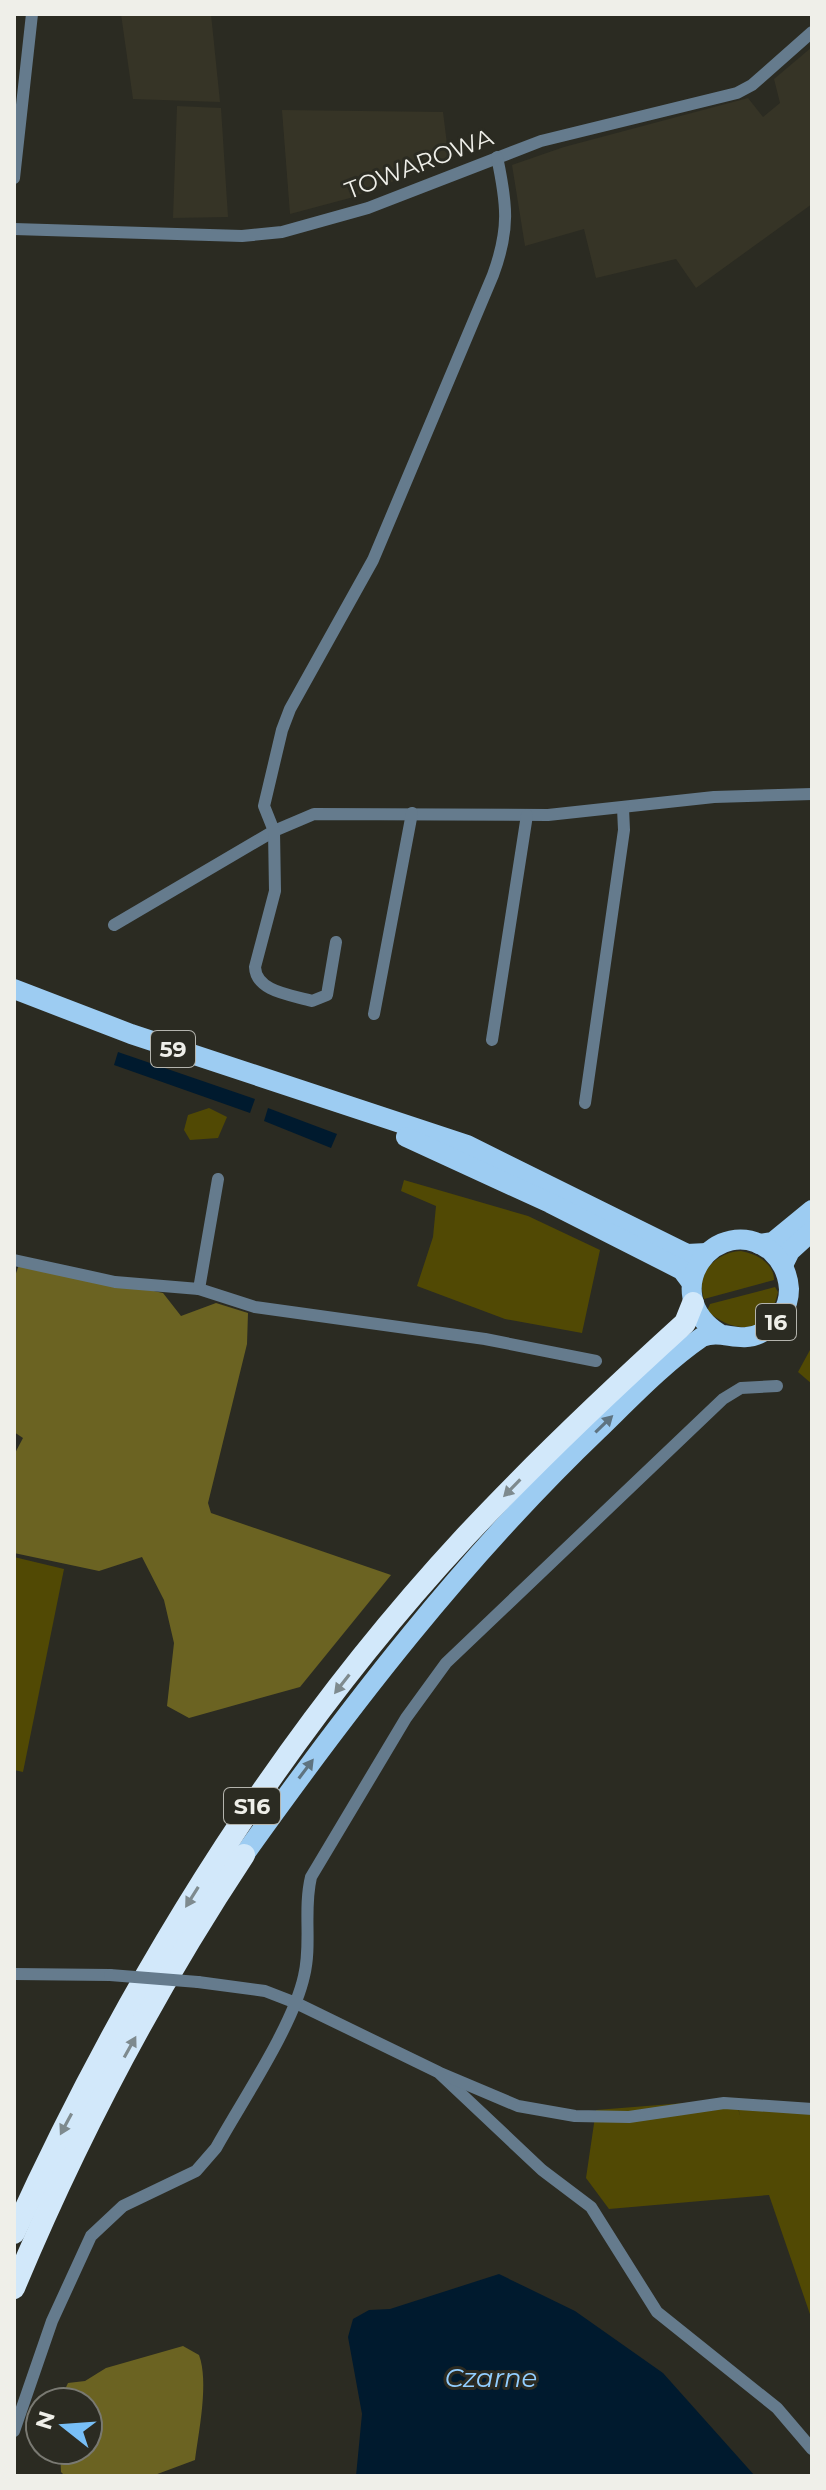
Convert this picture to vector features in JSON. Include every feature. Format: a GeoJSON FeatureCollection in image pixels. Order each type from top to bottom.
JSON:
{"type":"FeatureCollection","features":[{"type":"Feature","properties":{"kind":"highway","name":"S16"},"geometry":{"type":"LineString","coordinates":[[14,2233],[60,2136],[167,1937],[281,1764],[393,1620],[463,1539],[566,1432],[685,1323],[692,1292]]}},
{"type":"Feature","properties":{"kind":"highway","name":"S16"},"geometry":{"type":"LineString","coordinates":[[14,2288],[78,2146],[127,2052],[206,1912],[244,1855]]}},
{"type":"Feature","properties":{"kind":"main road","name":"59"},"geometry":{"type":"LineString","coordinates":[[14,989],[117,1029],[467,1145],[687,1254],[707,1253]]}},
{"type":"Feature","properties":{"kind":"main road","name":"59"},"geometry":{"type":"LineString","coordinates":[[334,1103],[587,1221],[682,1270],[692,1292]]}},
{"type":"Feature","properties":{"kind":"main road"},"geometry":{"type":"LineString","coordinates":[[720,1334],[700,1318],[692,1292],[707,1253],[732,1241],[773,1242],[812,1210]]}},
{"type":"Feature","properties":{"kind":"main road"},"geometry":{"type":"LineString","coordinates":[[759,1244],[783,1265],[790,1251],[812,1231]]}},
{"type":"Feature","properties":{"kind":"main road","name":"16"},"geometry":{"type":"LineString","coordinates":[[720,1334],[746,1338],[770,1328],[779,1319],[789,1294],[783,1265]]}},
{"type":"Feature","properties":{"kind":"main road","name":"S16"},"geometry":{"type":"LineString","coordinates":[[244,1855],[357,1700],[477,1555],[615,1413],[696,1341],[707,1335],[720,1334]]}},
{"type":"Feature","properties":{"kind":"street"},"geometry":{"type":"LineString","coordinates":[[14,178],[32,14]]}},
{"type":"Feature","properties":{"kind":"street","name":"TOWAROWA"},"geometry":{"type":"LineString","coordinates":[[14,229],[242,236],[317,225],[497,157],[592,126],[737,93],[752,85],[812,32]]}},
{"type":"Feature","properties":{"kind":"street"},"geometry":{"type":"LineString","coordinates":[[336,942],[327,995],[321,1000],[312,1001],[262,985],[256,977],[255,967],[275,891],[274,831],[266,820],[264,806],[290,709],[373,560],[506,240],[507,202],[497,157]]}},
{"type":"Feature","properties":{"kind":"street"},"geometry":{"type":"LineString","coordinates":[[114,925],[274,831],[314,814],[527,815],[714,797],[812,794]]}},
{"type":"Feature","properties":{"kind":"street"},"geometry":{"type":"LineString","coordinates":[[585,1103],[624,830],[623,808]]}},
{"type":"Feature","properties":{"kind":"street"},"geometry":{"type":"LineString","coordinates":[[374,1014],[412,813]]}},
{"type":"Feature","properties":{"kind":"street"},"geometry":{"type":"LineString","coordinates":[[492,1040],[527,815]]}},
{"type":"Feature","properties":{"kind":"street"},"geometry":{"type":"LineString","coordinates":[[199,1289],[218,1179]]}},
{"type":"Feature","properties":{"kind":"street"},"geometry":{"type":"LineString","coordinates":[[14,1260],[115,1282],[199,1289],[255,1307],[485,1339],[596,1361]]}},
{"type":"Feature","properties":{"kind":"street"},"geometry":{"type":"LineString","coordinates":[[14,2431],[52,2321],[91,2236],[123,2206],[196,2171],[216,2148],[296,2003],[308,1955],[307,1905],[311,1877],[406,1718],[438,1672],[485,1622],[723,1399],[741,1388],[777,1386]]}},
{"type":"Feature","properties":{"kind":"street"},"geometry":{"type":"LineString","coordinates":[[14,1974],[110,1975],[254,1989],[296,2003],[438,2072],[518,2106],[575,2116],[629,2117],[693,2110],[724,2103],[812,2109]]}},
{"type":"Feature","properties":{"kind":"street"},"geometry":{"type":"LineString","coordinates":[[438,2072],[542,2170],[591,2207],[657,2312],[777,2408],[812,2449]]}},
{"type":"Feature","properties":{"kind":"shaded area"},"geometry":{"type":"Polygon","coordinates":[[[121,14],[211,14],[220,102],[133,99],[121,14]]]}},
{"type":"Feature","properties":{"kind":"shaded area"},"geometry":{"type":"Polygon","coordinates":[[[812,47],[812,204],[696,288],[676,259],[596,278],[584,229],[525,246],[512,165],[564,147],[748,98],[763,117],[780,103],[774,79],[812,47]]]}},
{"type":"Feature","properties":{"kind":"shaded area"},"geometry":{"type":"Polygon","coordinates":[[[177,106],[221,108],[228,217],[173,218],[177,106]]]}},
{"type":"Feature","properties":{"kind":"shaded area"},"geometry":{"type":"Polygon","coordinates":[[[282,110],[443,112],[449,160],[350,198],[290,214],[282,110]]]}},
{"type":"Feature","properties":{"kind":"shaded area"},"geometry":{"type":"Polygon","coordinates":[[[209,1108],[227,1117],[218,1138],[190,1140],[184,1130],[188,1115],[209,1108]]]}},
{"type":"Feature","properties":{"kind":"shaded area"},"geometry":{"type":"Polygon","coordinates":[[[404,1180],[528,1216],[600,1250],[582,1333],[505,1319],[417,1286],[433,1237],[436,1206],[401,1191],[404,1180]]]}},
{"type":"Feature","properties":{"kind":"shaded area"},"geometry":{"type":"Polygon","coordinates":[[[741,1251],[764,1260],[774,1280],[704,1299],[702,1281],[710,1266],[723,1255],[741,1251]]]}},
{"type":"Feature","properties":{"kind":"shaded area"},"geometry":{"type":"Polygon","coordinates":[[[20,1262],[163,1293],[181,1316],[216,1303],[248,1313],[247,1344],[208,1503],[211,1513],[391,1575],[300,1687],[189,1718],[167,1706],[174,1643],[164,1600],[142,1557],[99,1571],[14,1553],[14,1455],[23,1438],[14,1432],[14,1279],[20,1262]]]}},
{"type":"Feature","properties":{"kind":"shaded area"},"geometry":{"type":"Polygon","coordinates":[[[775,1287],[778,1292],[774,1306],[759,1323],[750,1327],[729,1324],[707,1311],[710,1304],[775,1287]]]}},
{"type":"Feature","properties":{"kind":"shaded area"},"geometry":{"type":"Polygon","coordinates":[[[812,1350],[812,1384],[798,1372],[812,1350]]]}},
{"type":"Feature","properties":{"kind":"shaded area"},"geometry":{"type":"Polygon","coordinates":[[[14,1557],[64,1569],[23,1772],[14,1770],[14,1557]]]}},
{"type":"Feature","properties":{"kind":"shaded area"},"geometry":{"type":"Polygon","coordinates":[[[735,2099],[740,2115],[736,2099],[812,2105],[812,2320],[769,2195],[609,2209],[586,2178],[596,2110],[735,2099]]]}},
{"type":"Feature","properties":{"kind":"shaded area"},"geometry":{"type":"Polygon","coordinates":[[[183,2346],[199,2355],[203,2379],[202,2406],[195,2460],[152,2476],[65,2476],[61,2472],[61,2466],[104,2466],[104,2386],[67,2386],[68,2383],[85,2381],[106,2368],[183,2346]]]}},
{"type":"Feature","properties":{"kind":"water"},"geometry":{"type":"Polygon","coordinates":[[[118,1052],[255,1099],[250,1113],[114,1065],[118,1052]]]}},
{"type":"Feature","properties":{"kind":"water"},"geometry":{"type":"Polygon","coordinates":[[[268,1108],[337,1134],[331,1148],[264,1121],[268,1108]]]}},
{"type":"Feature","properties":{"kind":"water","name":"Czarne"},"geometry":{"type":"Polygon","coordinates":[[[499,2274],[575,2311],[663,2373],[755,2476],[356,2476],[362,2414],[348,2337],[353,2319],[369,2310],[390,2309],[499,2274]]]}}]}
